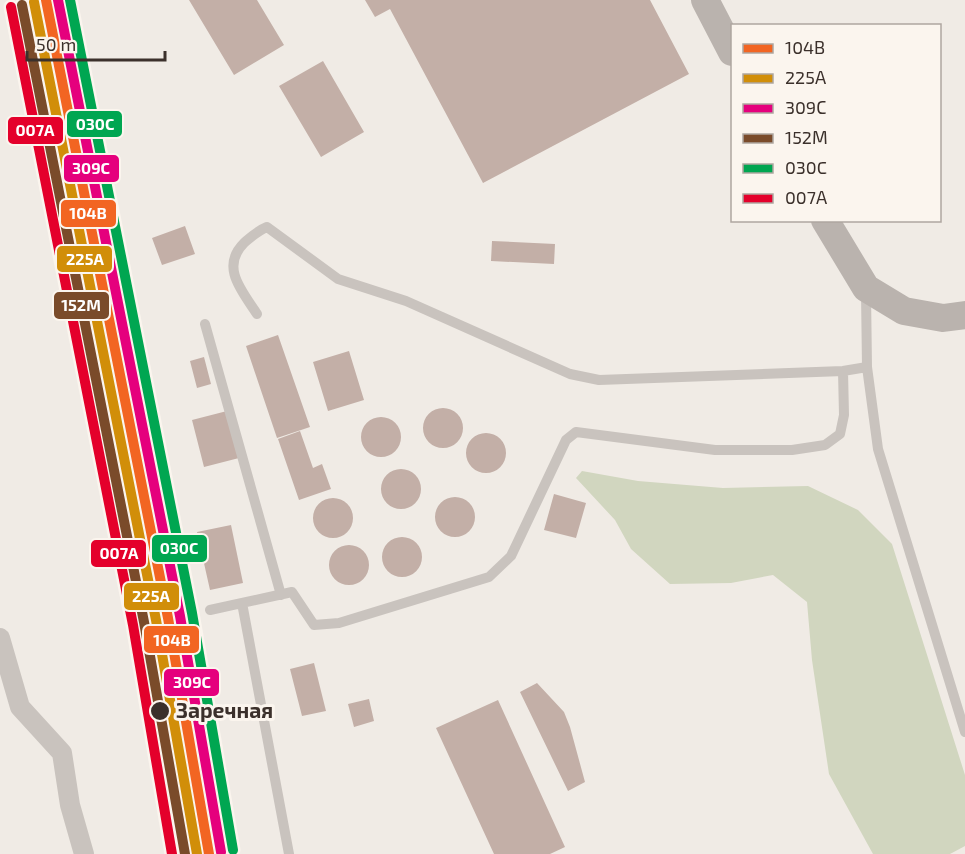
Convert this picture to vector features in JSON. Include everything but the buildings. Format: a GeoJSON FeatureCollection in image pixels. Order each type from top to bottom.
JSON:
{"type":"FeatureCollection","features":[{"type":"Feature","properties":{"kind":"main road"},"geometry":{"type":"LineString","coordinates":[[705,0],[731,50]]}},
{"type":"Feature","properties":{"kind":"main road"},"geometry":{"type":"LineString","coordinates":[[826,222],[866,288],[903,311],[943,318],[965,315]]}},
{"type":"Feature","properties":{"kind":"street"},"geometry":{"type":"LineString","coordinates":[[0,638],[20,707],[62,753],[70,805],[84,854]]}},
{"type":"Feature","properties":{"kind":"lane"},"geometry":{"type":"LineString","coordinates":[[257,314],[238,286],[232,260],[236,252],[256,232],[267,227],[277,232],[338,279],[406,301],[570,374],[599,380],[843,371],[867,367]]}},
{"type":"Feature","properties":{"kind":"lane"},"geometry":{"type":"LineString","coordinates":[[866,288],[867,367],[878,449],[962,715],[965,732]]}},
{"type":"Feature","properties":{"kind":"lane"},"geometry":{"type":"LineString","coordinates":[[205,324],[281,595]]}},
{"type":"Feature","properties":{"kind":"lane"},"geometry":{"type":"LineString","coordinates":[[210,610],[292,592],[314,624],[324,626],[489,577],[511,556],[566,440],[576,432],[715,450],[792,450],[825,445],[840,434],[843,371]]}},
{"type":"Feature","properties":{"kind":"lane"},"geometry":{"type":"LineString","coordinates":[[242,603],[289,854]]}},
{"type":"Feature","properties":{"kind":"green space"},"geometry":{"type":"Polygon","coordinates":[[[582,471],[638,481],[723,488],[808,486],[858,510],[892,544],[965,775],[965,846],[950,854],[873,854],[829,774],[812,660],[807,602],[773,575],[731,583],[670,584],[631,549],[615,520],[576,478],[582,471]]]}},
{"type":"Feature","properties":{"kind":"transit line","name":"104В"},"geometry":{"type":"LineString","coordinates":[[46,0],[168,618],[209,854]]}},
{"type":"Feature","properties":{"kind":"transit line","name":"309С"},"geometry":{"type":"LineString","coordinates":[[58,0],[180,616],[221,852]]}},
{"type":"Feature","properties":{"kind":"transit line","name":"030C"},"geometry":{"type":"LineString","coordinates":[[70,0],[192,613],[233,850]]}},
{"type":"Feature","properties":{"kind":"transit line","name":"225А"},"geometry":{"type":"LineString","coordinates":[[34,2],[156,620],[197,854]]}},
{"type":"Feature","properties":{"kind":"transit line","name":"152М"},"geometry":{"type":"LineString","coordinates":[[22,5],[144,622],[185,854]]}},
{"type":"Feature","properties":{"kind":"transit line","name":"007А"},"geometry":{"type":"LineString","coordinates":[[11,7],[133,625],[172,854]]}},
{"type":"Feature","properties":{"kind":"place","name":"Заречная"},"geometry":{"type":"Point","coordinates":[160,711]}}]}
